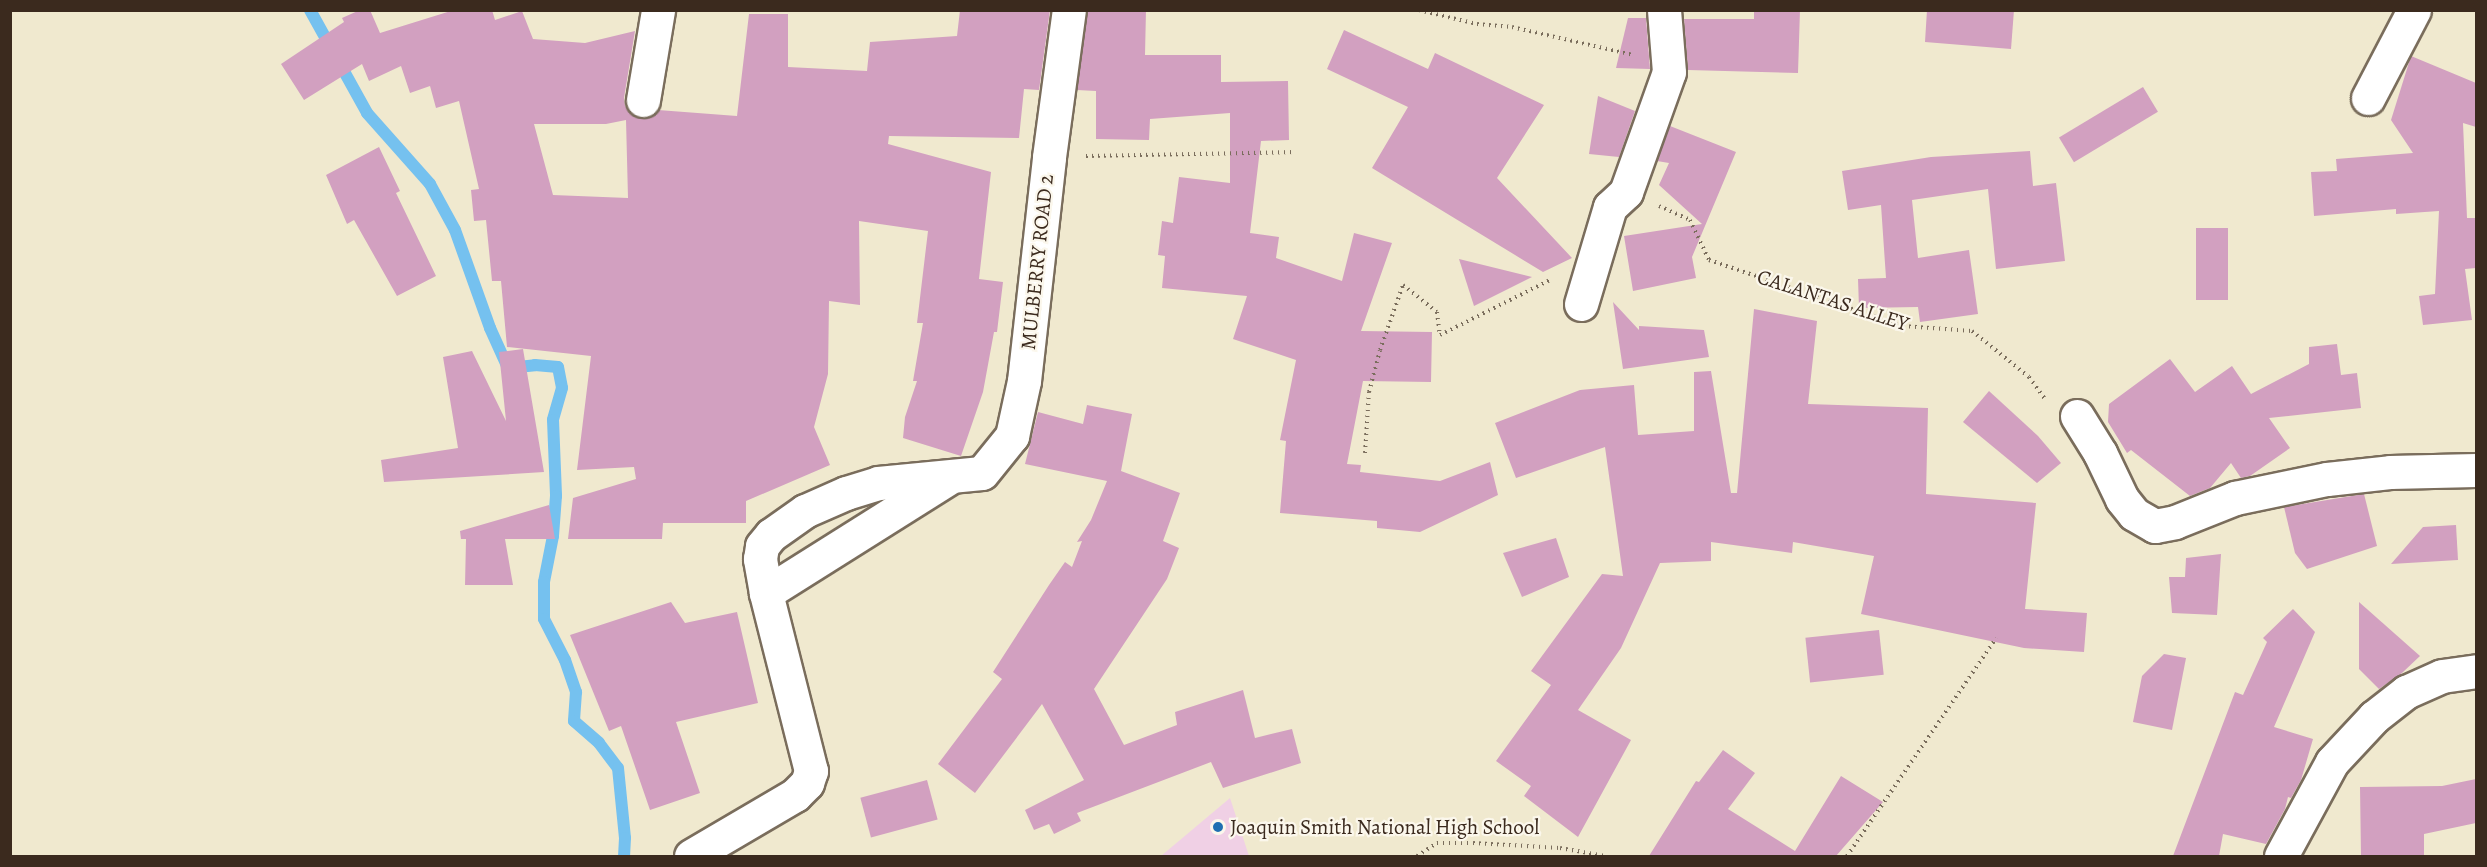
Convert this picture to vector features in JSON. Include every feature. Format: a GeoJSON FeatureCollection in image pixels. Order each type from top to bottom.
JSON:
{"type":"FeatureCollection","features":[{"type":"Feature","properties":{"kind":"street"},"geometry":{"type":"LineString","coordinates":[[643,100],[658,10]]}},
{"type":"Feature","properties":{"kind":"street","name":"MULBERRY ROAD 2"},"geometry":{"type":"LineString","coordinates":[[691,856],[795,795],[807,783],[811,771],[766,593],[760,559],[762,546],[771,535],[805,511],[846,493],[878,483],[982,473],[1012,435],[1024,381],[1049,157],[1069,10]]}},
{"type":"Feature","properties":{"kind":"street"},"geometry":{"type":"LineString","coordinates":[[1581,304],[1610,207],[1626,192],[1669,72],[1664,10]]}},
{"type":"Feature","properties":{"kind":"street"},"geometry":{"type":"LineString","coordinates":[[2368,98],[2414,10]]}},
{"type":"Feature","properties":{"kind":"street"},"geometry":{"type":"LineString","coordinates":[[2078,416],[2122,499],[2134,514],[2155,526],[2175,522],[2235,498],[2327,479],[2390,472],[2476,470]]}},
{"type":"Feature","properties":{"kind":"street","name":"MULBERRY ROAD 2"},"geometry":{"type":"LineString","coordinates":[[766,593],[952,475]]}},
{"type":"Feature","properties":{"kind":"street"},"geometry":{"type":"LineString","coordinates":[[2280,856],[2332,762],[2374,717],[2406,692],[2442,676],[2476,671]]}},
{"type":"Feature","properties":{"kind":"path"},"geometry":{"type":"LineString","coordinates":[[1419,10],[1477,24],[1512,27],[1657,60],[1669,72]]}},
{"type":"Feature","properties":{"kind":"path"},"geometry":{"type":"LineString","coordinates":[[1049,157],[1295,152]]}},
{"type":"Feature","properties":{"kind":"path","name":"CALANTAS ALLEY"},"geometry":{"type":"LineString","coordinates":[[1626,192],[1690,220],[1709,260],[1902,326],[1972,331],[2029,376],[2052,409],[2078,416]]}},
{"type":"Feature","properties":{"kind":"path"},"geometry":{"type":"LineString","coordinates":[[1365,453],[1369,392],[1380,350],[1403,285],[1437,312],[1440,335],[1594,259]]}},
{"type":"Feature","properties":{"kind":"path"},"geometry":{"type":"LineString","coordinates":[[1847,856],[1996,638]]}},
{"type":"Feature","properties":{"kind":"path"},"geometry":{"type":"LineString","coordinates":[[1417,856],[1437,843],[1473,843],[1560,848],[1605,856]]}},
{"type":"Feature","properties":{"kind":"shaded area","name":"Joaquin Smith National High School"},"geometry":{"type":"Polygon","coordinates":[[[1230,798],[1249,856],[1161,856],[1230,798]]]}},
{"type":"Feature","properties":{"kind":"building"},"geometry":{"type":"Polygon","coordinates":[[[360,10],[370,10],[380,33],[454,10],[492,10],[495,20],[522,11],[533,39],[585,43],[635,31],[624,98],[625,106],[631,114],[640,119],[650,117],[658,110],[737,116],[749,14],[788,14],[788,67],[867,71],[870,42],[957,36],[960,10],[1050,10],[1039,90],[1024,89],[1019,138],[889,136],[888,144],[991,172],[979,279],[1003,282],[997,332],[994,332],[983,392],[961,456],[903,438],[905,417],[917,381],[913,381],[923,323],[917,323],[928,231],[859,221],[860,305],[829,301],[828,374],[814,427],[830,465],[746,501],[746,523],[663,523],[662,539],[568,539],[573,498],[636,479],[634,467],[577,470],[591,356],[507,347],[501,281],[492,281],[486,220],[474,221],[471,190],[479,189],[459,101],[436,108],[430,86],[410,93],[401,66],[369,81],[362,64],[304,100],[281,64],[344,22],[342,18],[360,10]],[[626,120],[606,124],[534,124],[553,195],[628,198],[626,120]]]}},
{"type":"Feature","properties":{"kind":"building"},"geometry":{"type":"Polygon","coordinates":[[[1087,10],[1146,10],[1145,55],[1221,55],[1221,82],[1288,81],[1289,140],[1261,141],[1250,233],[1279,237],[1276,258],[1342,281],[1354,233],[1392,243],[1361,331],[1432,332],[1431,382],[1363,381],[1347,464],[1361,465],[1360,472],[1440,481],[1490,462],[1498,495],[1420,532],[1377,528],[1377,521],[1280,513],[1286,441],[1280,440],[1296,360],[1233,339],[1247,296],[1162,288],[1165,256],[1158,255],[1162,221],[1173,223],[1179,177],[1230,183],[1230,113],[1150,119],[1149,140],[1096,139],[1096,91],[1077,90],[1087,10]]]}},
{"type":"Feature","properties":{"kind":"building"},"geometry":{"type":"Polygon","coordinates":[[[1754,10],[1800,10],[1798,73],[1688,70],[1684,19],[1754,19],[1754,10]]]}},
{"type":"Feature","properties":{"kind":"building"},"geometry":{"type":"Polygon","coordinates":[[[1927,10],[2014,10],[2011,49],[1925,42],[1927,10]]]}},
{"type":"Feature","properties":{"kind":"building"},"geometry":{"type":"Polygon","coordinates":[[[1628,18],[1646,18],[1650,69],[1616,68],[1628,18]]]}},
{"type":"Feature","properties":{"kind":"building"},"geometry":{"type":"Polygon","coordinates":[[[1344,30],[1428,69],[1435,53],[1544,105],[1497,178],[1572,258],[1543,272],[1372,168],[1408,107],[1327,69],[1344,30]]]}},
{"type":"Feature","properties":{"kind":"building"},"geometry":{"type":"Polygon","coordinates":[[[2411,56],[2476,83],[2476,127],[2463,123],[2467,218],[2476,218],[2476,268],[2465,269],[2472,320],[2423,325],[2419,296],[2435,294],[2439,211],[2396,214],[2396,209],[2314,216],[2311,172],[2337,171],[2336,159],[2413,153],[2391,120],[2411,56]]]}},
{"type":"Feature","properties":{"kind":"building"},"geometry":{"type":"Polygon","coordinates":[[[2143,87],[2158,112],[2074,162],[2059,137],[2143,87]]]}},
{"type":"Feature","properties":{"kind":"building"},"geometry":{"type":"Polygon","coordinates":[[[1598,96],[1635,111],[1619,157],[1589,154],[1598,96]]]}},
{"type":"Feature","properties":{"kind":"building"},"geometry":{"type":"Polygon","coordinates":[[[1670,126],[1736,152],[1692,257],[1696,278],[1633,291],[1624,236],[1702,224],[1659,185],[1669,163],[1657,161],[1670,126]]]}},
{"type":"Feature","properties":{"kind":"building"},"geometry":{"type":"Polygon","coordinates":[[[379,147],[400,191],[396,193],[436,276],[397,296],[354,220],[347,224],[326,175],[379,147]]]}},
{"type":"Feature","properties":{"kind":"building"},"geometry":{"type":"Polygon","coordinates":[[[2030,151],[2033,186],[2056,183],[2065,261],[1996,269],[1988,189],[1912,200],[1918,258],[1969,250],[1978,314],[1920,322],[1918,307],[1859,308],[1858,279],[1886,278],[1881,205],[1848,210],[1842,171],[1931,157],[2030,151]]]}},
{"type":"Feature","properties":{"kind":"building"},"geometry":{"type":"Polygon","coordinates":[[[2196,228],[2228,228],[2228,300],[2196,300],[2196,228]]]}},
{"type":"Feature","properties":{"kind":"building"},"geometry":{"type":"Polygon","coordinates":[[[1459,259],[1532,277],[1474,306],[1459,259]]]}},
{"type":"Feature","properties":{"kind":"building"},"geometry":{"type":"Polygon","coordinates":[[[1613,302],[1639,330],[1639,326],[1704,330],[1709,357],[1623,369],[1613,302]]]}},
{"type":"Feature","properties":{"kind":"building"},"geometry":{"type":"Polygon","coordinates":[[[1754,309],[1817,321],[1808,404],[1928,408],[1926,494],[2036,503],[2025,609],[2087,613],[2084,652],[2024,648],[1861,614],[1874,556],[1793,542],[1792,553],[1711,542],[1711,561],[1660,563],[1621,648],[1578,710],[1631,740],[1578,837],[1524,796],[1531,786],[1496,761],[1551,685],[1531,671],[1602,574],[1623,576],[1605,447],[1516,478],[1495,423],[1580,390],[1634,385],[1638,435],[1694,431],[1694,372],[1711,371],[1731,493],[1737,493],[1754,309]]]}},
{"type":"Feature","properties":{"kind":"building"},"geometry":{"type":"Polygon","coordinates":[[[2337,344],[2341,375],[2357,373],[2361,408],[2269,418],[2290,448],[2250,476],[2241,478],[2231,463],[2210,488],[2190,496],[2131,450],[2127,453],[2108,422],[2109,404],[2170,359],[2195,392],[2232,366],[2251,394],[2309,364],[2309,347],[2337,344]]]}},
{"type":"Feature","properties":{"kind":"building"},"geometry":{"type":"Polygon","coordinates":[[[523,349],[544,472],[384,482],[381,460],[458,448],[443,357],[472,351],[506,421],[499,352],[523,349]]]}},
{"type":"Feature","properties":{"kind":"building"},"geometry":{"type":"Polygon","coordinates":[[[1989,391],[2038,436],[2061,463],[2037,483],[1963,422],[1989,391]]]}},
{"type":"Feature","properties":{"kind":"building"},"geometry":{"type":"Polygon","coordinates":[[[1087,405],[1132,414],[1121,471],[1180,493],[1163,541],[1179,548],[1167,579],[1094,689],[1124,745],[1177,725],[1175,712],[1243,690],[1255,738],[1292,729],[1301,763],[1223,788],[1211,762],[1077,813],[1081,821],[1054,834],[1049,824],[1034,830],[1025,810],[1084,780],[1042,704],[975,793],[938,764],[1002,679],[993,672],[1049,585],[1065,562],[1072,567],[1082,541],[1077,542],[1091,520],[1107,481],[1025,464],[1038,412],[1083,424],[1087,405]]]}},
{"type":"Feature","properties":{"kind":"building"},"geometry":{"type":"Polygon","coordinates":[[[2364,494],[2377,546],[2307,569],[2295,553],[2284,507],[2364,494]]]}},
{"type":"Feature","properties":{"kind":"building"},"geometry":{"type":"Polygon","coordinates":[[[549,505],[555,539],[505,539],[513,585],[465,585],[466,539],[461,539],[460,531],[549,505]]]}},
{"type":"Feature","properties":{"kind":"building"},"geometry":{"type":"Polygon","coordinates":[[[2456,525],[2458,560],[2391,564],[2423,527],[2456,525]]]}},
{"type":"Feature","properties":{"kind":"building"},"geometry":{"type":"Polygon","coordinates":[[[1556,538],[1569,577],[1522,597],[1503,553],[1556,538]]]}},
{"type":"Feature","properties":{"kind":"building"},"geometry":{"type":"Polygon","coordinates":[[[2221,554],[2217,615],[2172,613],[2169,577],[2185,577],[2186,558],[2221,554]]]}},
{"type":"Feature","properties":{"kind":"building"},"geometry":{"type":"Polygon","coordinates":[[[671,602],[685,623],[737,612],[758,703],[676,722],[700,793],[650,810],[621,726],[609,731],[570,635],[671,602]]]}},
{"type":"Feature","properties":{"kind":"building"},"geometry":{"type":"Polygon","coordinates":[[[2359,602],[2420,656],[2402,673],[2379,689],[2359,669],[2359,602]]]}},
{"type":"Feature","properties":{"kind":"building"},"geometry":{"type":"Polygon","coordinates":[[[2293,609],[2315,632],[2274,727],[2313,739],[2301,780],[2291,798],[2288,797],[2285,809],[2266,844],[2223,834],[2219,856],[2173,856],[2235,692],[2243,695],[2267,642],[2263,638],[2293,609]]]}},
{"type":"Feature","properties":{"kind":"building"},"geometry":{"type":"Polygon","coordinates":[[[1879,630],[1884,675],[1810,682],[1805,638],[1879,630]]]}},
{"type":"Feature","properties":{"kind":"building"},"geometry":{"type":"Polygon","coordinates":[[[2164,654],[2186,658],[2172,730],[2133,722],[2142,676],[2164,654]]]}},
{"type":"Feature","properties":{"kind":"building"},"geometry":{"type":"Polygon","coordinates":[[[1723,750],[1755,773],[1728,809],[1795,851],[1841,776],[1883,802],[1836,856],[1649,856],[1696,781],[1699,782],[1723,750]]]}},
{"type":"Feature","properties":{"kind":"building"},"geometry":{"type":"Polygon","coordinates":[[[2476,779],[2476,823],[2424,834],[2424,856],[2361,856],[2360,787],[2442,786],[2476,779]]]}},
{"type":"Feature","properties":{"kind":"building"},"geometry":{"type":"Polygon","coordinates":[[[927,780],[938,820],[871,837],[860,798],[927,780]]]}},
{"type":"Feature","properties":{"kind":"waterway"},"geometry":{"type":"LineString","coordinates":[[310,10],[367,113],[430,184],[455,230],[490,328],[508,368],[535,365],[558,367],[562,388],[553,420],[556,496],[553,536],[544,582],[544,619],[565,660],[576,692],[574,721],[599,743],[618,768],[625,838],[624,856]]}},
{"type":"Feature","properties":{"kind":"place","name":"Joaquin Smith National High School"},"geometry":{"type":"Point","coordinates":[1218,827]}}]}
